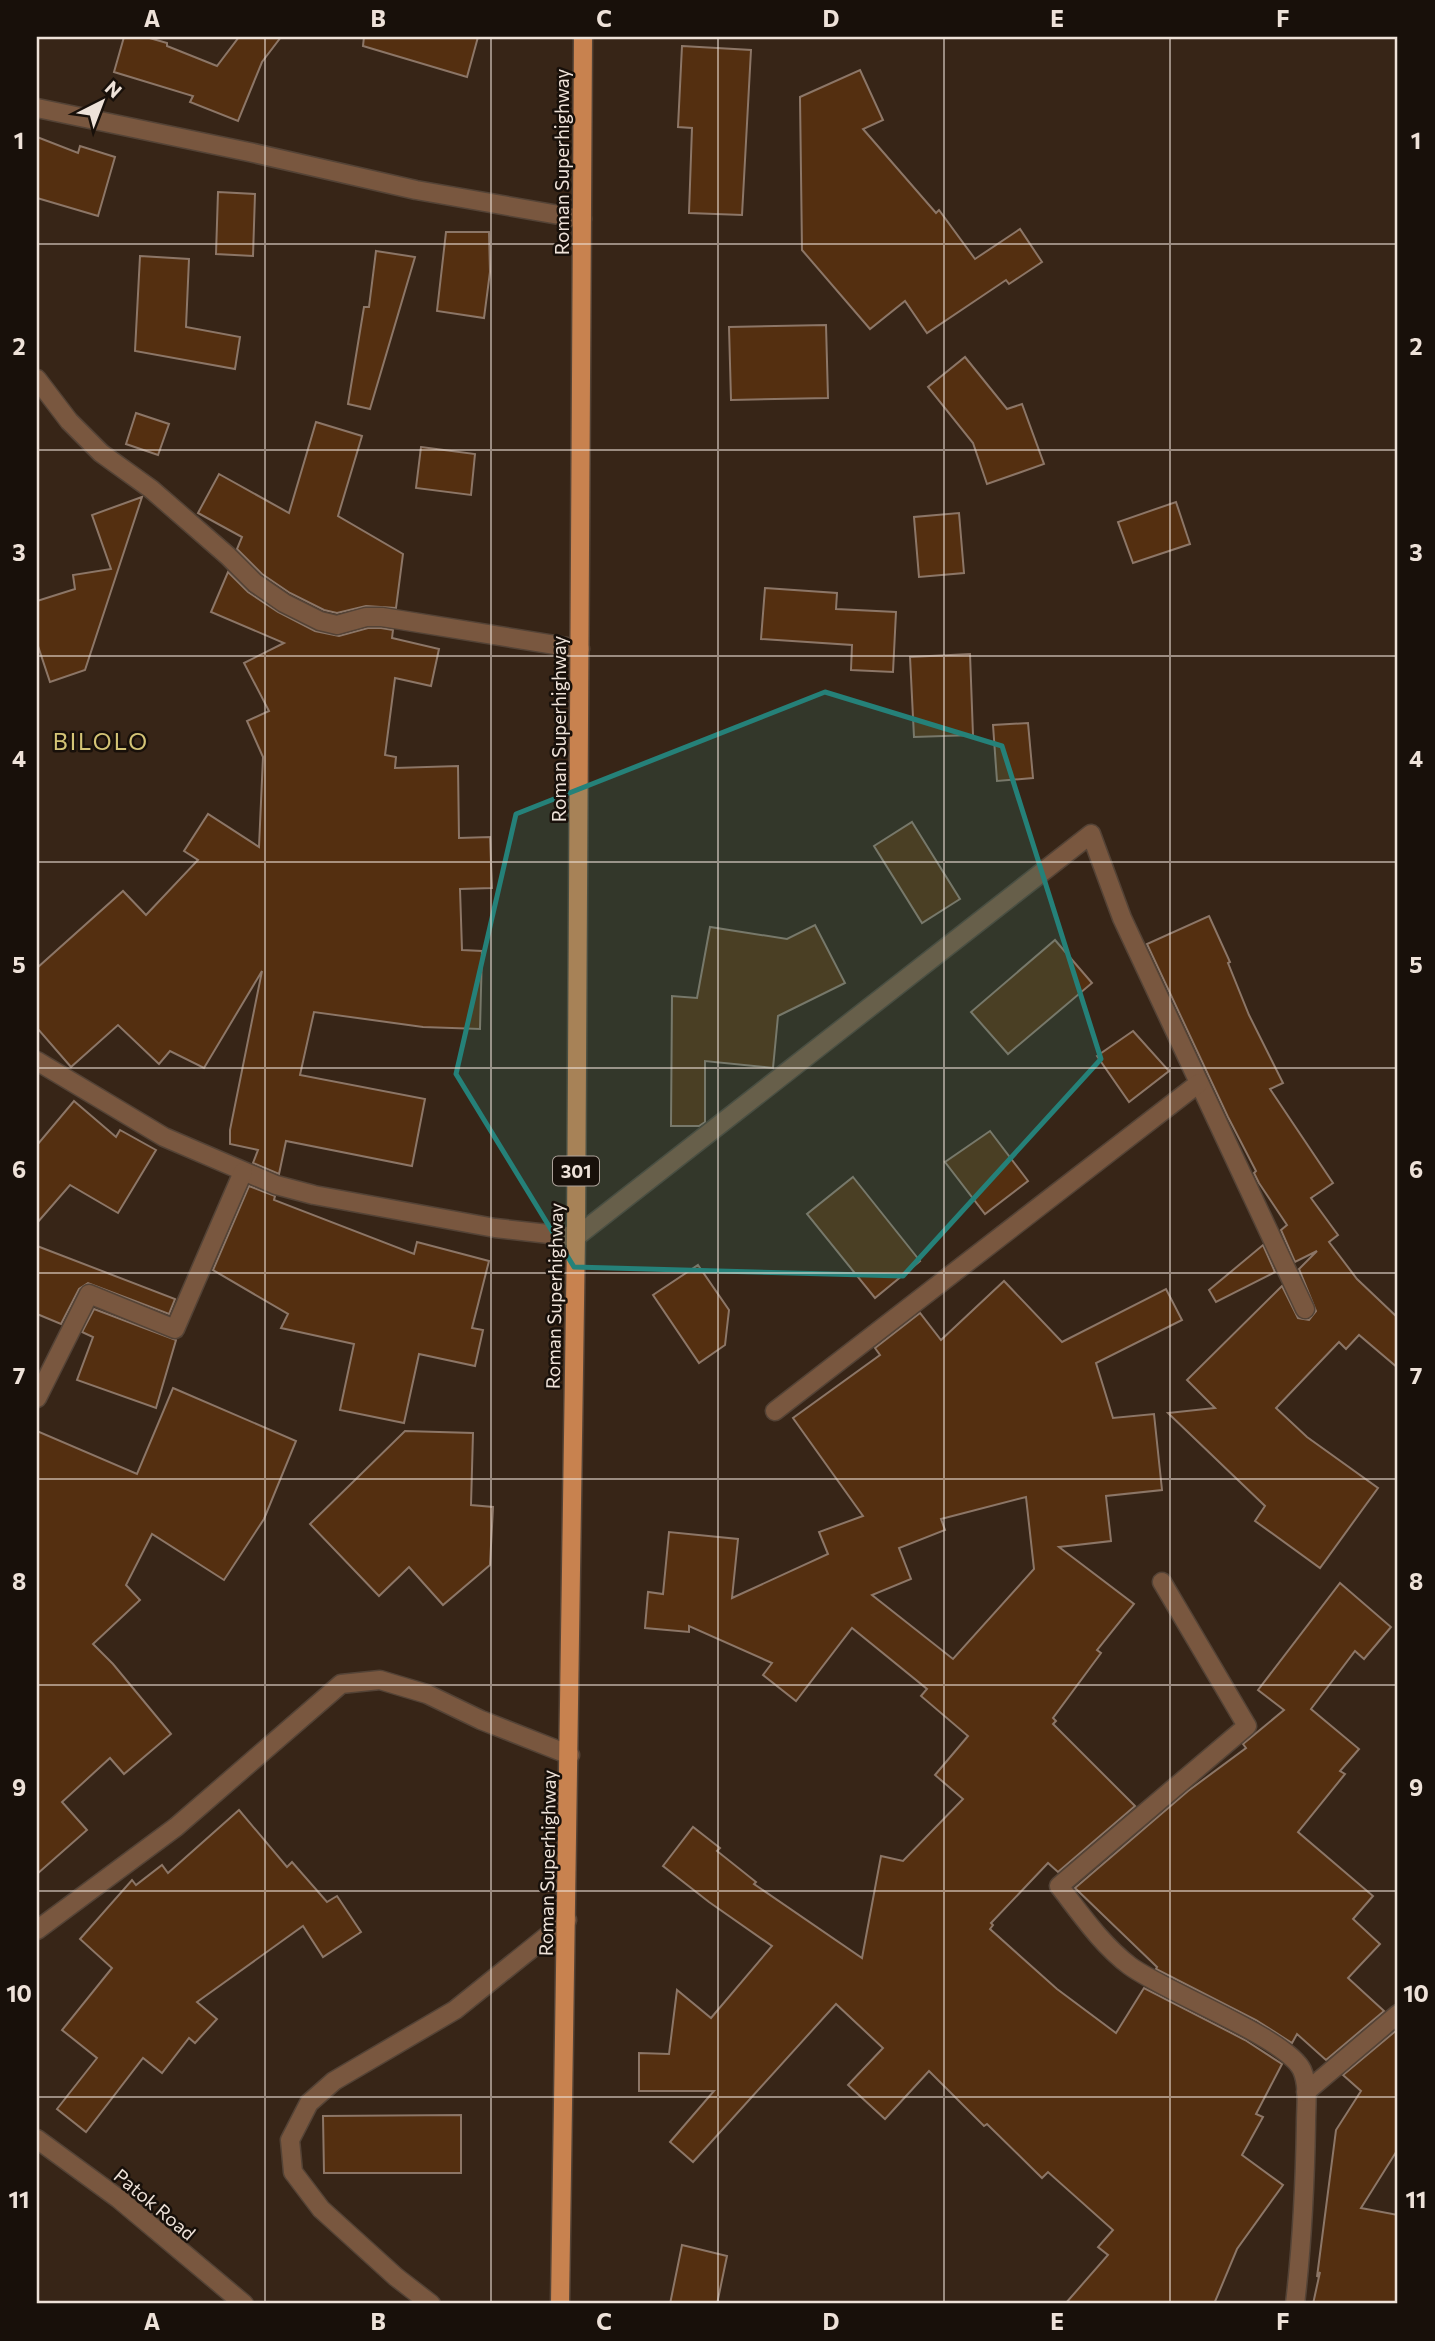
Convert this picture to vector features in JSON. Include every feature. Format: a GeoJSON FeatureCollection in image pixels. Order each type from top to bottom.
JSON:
{"type":"FeatureCollection","features":[{"type":"Feature","properties":{"kind":"main road","name":"Roman Superhighway"},"geometry":{"type":"LineString","coordinates":[[560,2304],[576,1237],[583,37]]}},
{"type":"Feature","properties":{"kind":"street"},"geometry":{"type":"LineString","coordinates":[[37,108],[225,146],[416,190],[582,219]]}},
{"type":"Feature","properties":{"kind":"street"},"geometry":{"type":"LineString","coordinates":[[37,379],[69,421],[101,453],[151,489],[255,583],[284,603],[320,621],[337,625],[366,617],[382,617],[580,649]]}},
{"type":"Feature","properties":{"kind":"street"},"geometry":{"type":"LineString","coordinates":[[37,1061],[164,1137],[276,1185],[314,1195],[495,1228],[576,1237],[1091,834],[1122,918],[1305,1309]]}},
{"type":"Feature","properties":{"kind":"street"},"geometry":{"type":"LineString","coordinates":[[775,1411],[1199,1083]]}},
{"type":"Feature","properties":{"kind":"street"},"geometry":{"type":"LineString","coordinates":[[37,1398],[89,1293],[175,1329],[243,1171]]}},
{"type":"Feature","properties":{"kind":"street"},"geometry":{"type":"LineString","coordinates":[[1162,1582],[1247,1726],[1059,1886],[1107,1947],[1132,1967],[1166,1988],[1272,2042],[1301,2068],[1307,2085],[1306,2150],[1295,2304]]}},
{"type":"Feature","properties":{"kind":"street"},"geometry":{"type":"LineString","coordinates":[[37,1930],[176,1827],[341,1684],[380,1680],[427,1694],[481,1720],[570,1755]]}},
{"type":"Feature","properties":{"kind":"street"},"geometry":{"type":"LineString","coordinates":[[431,2304],[396,2277],[321,2210],[293,2172],[290,2140],[309,2103],[334,2081],[455,2010],[567,1920]]}},
{"type":"Feature","properties":{"kind":"street"},"geometry":{"type":"LineString","coordinates":[[1306,2092],[1398,2014]]}},
{"type":"Feature","properties":{"kind":"street","name":"Patok Road"},"geometry":{"type":"LineString","coordinates":[[37,2139],[119,2199],[244,2304]]}},
{"type":"Feature","properties":{"kind":"highlighted area"},"geometry":{"type":"Polygon","coordinates":[[[825,692],[1002,746],[1101,1059],[903,1276],[574,1267],[456,1074],[516,814],[825,692]]]}},
{"type":"Feature","properties":{"kind":"building"},"geometry":{"type":"Polygon","coordinates":[[[124,37],[146,37],[167,43],[167,46],[217,66],[239,37],[281,37],[262,62],[238,121],[190,102],[193,96],[114,72],[124,37]]]}},
{"type":"Feature","properties":{"kind":"building"},"geometry":{"type":"Polygon","coordinates":[[[364,37],[478,37],[467,77],[363,46],[364,37]]]}},
{"type":"Feature","properties":{"kind":"building"},"geometry":{"type":"Polygon","coordinates":[[[682,46],[751,50],[742,215],[689,213],[692,128],[678,127],[682,46]]]}},
{"type":"Feature","properties":{"kind":"building"},"geometry":{"type":"Polygon","coordinates":[[[860,70],[883,120],[863,129],[936,213],[939,210],[975,259],[1020,229],[1042,262],[1009,284],[1006,280],[927,333],[905,301],[870,329],[802,250],[800,97],[860,70]]]}},
{"type":"Feature","properties":{"kind":"building"},"geometry":{"type":"Polygon","coordinates":[[[37,137],[78,153],[80,146],[115,157],[98,216],[37,198],[37,137]]]}},
{"type":"Feature","properties":{"kind":"building"},"geometry":{"type":"Polygon","coordinates":[[[218,192],[255,194],[253,256],[216,254],[218,192]]]}},
{"type":"Feature","properties":{"kind":"building"},"geometry":{"type":"Polygon","coordinates":[[[446,232],[489,232],[490,272],[484,318],[437,311],[446,232]]]}},
{"type":"Feature","properties":{"kind":"building"},"geometry":{"type":"Polygon","coordinates":[[[376,251],[415,257],[370,409],[348,404],[364,307],[369,307],[376,251]]]}},
{"type":"Feature","properties":{"kind":"building"},"geometry":{"type":"Polygon","coordinates":[[[140,256],[189,259],[186,327],[240,337],[235,369],[135,351],[140,256]]]}},
{"type":"Feature","properties":{"kind":"building"},"geometry":{"type":"Polygon","coordinates":[[[826,325],[828,398],[731,400],[729,327],[826,325]]]}},
{"type":"Feature","properties":{"kind":"building"},"geometry":{"type":"Polygon","coordinates":[[[965,357],[1007,409],[1022,404],[1044,464],[987,484],[973,443],[928,387],[965,357]]]}},
{"type":"Feature","properties":{"kind":"building"},"geometry":{"type":"Polygon","coordinates":[[[136,413],[169,424],[158,455],[126,444],[136,413]]]}},
{"type":"Feature","properties":{"kind":"building"},"geometry":{"type":"Polygon","coordinates":[[[316,422],[362,436],[338,516],[403,554],[396,608],[366,606],[337,613],[324,610],[290,593],[262,574],[237,549],[242,537],[198,513],[219,474],[289,513],[316,422]]]}},
{"type":"Feature","properties":{"kind":"building"},"geometry":{"type":"Polygon","coordinates":[[[421,447],[475,454],[471,495],[416,488],[421,447]]]}},
{"type":"Feature","properties":{"kind":"building"},"geometry":{"type":"Polygon","coordinates":[[[142,497],[85,670],[50,682],[37,643],[37,601],[75,589],[73,575],[111,569],[92,515],[142,497]]]}},
{"type":"Feature","properties":{"kind":"building"},"geometry":{"type":"Polygon","coordinates":[[[1176,502],[1190,544],[1133,563],[1118,522],[1176,502]]]}},
{"type":"Feature","properties":{"kind":"building"},"geometry":{"type":"Polygon","coordinates":[[[959,513],[964,573],[919,577],[914,517],[959,513]]]}},
{"type":"Feature","properties":{"kind":"building"},"geometry":{"type":"Polygon","coordinates":[[[228,572],[248,592],[278,612],[315,631],[339,636],[368,628],[381,628],[393,630],[392,638],[439,649],[431,686],[395,678],[385,755],[396,757],[395,768],[458,766],[459,838],[490,837],[492,888],[460,889],[462,950],[482,951],[480,1029],[423,1027],[314,1012],[300,1075],[425,1099],[412,1166],[286,1141],[279,1174],[253,1163],[258,1150],[230,1144],[230,1130],[262,971],[204,1068],[170,1051],[159,1064],[118,1025],[71,1067],[37,1028],[37,968],[123,891],[146,915],[198,860],[184,851],[208,814],[259,847],[263,757],[247,721],[269,711],[244,663],[284,643],[211,612],[228,572]]]}},
{"type":"Feature","properties":{"kind":"building"},"geometry":{"type":"Polygon","coordinates":[[[765,588],[837,593],[836,609],[896,612],[893,672],[851,670],[852,645],[761,639],[765,588]]]}},
{"type":"Feature","properties":{"kind":"building"},"geometry":{"type":"Polygon","coordinates":[[[970,654],[973,735],[914,737],[910,657],[970,654]]]}},
{"type":"Feature","properties":{"kind":"building"},"geometry":{"type":"Polygon","coordinates":[[[1028,723],[1033,778],[997,781],[993,725],[1028,723]]]}},
{"type":"Feature","properties":{"kind":"building"},"geometry":{"type":"Polygon","coordinates":[[[912,822],[960,899],[922,923],[874,846],[912,822]]]}},
{"type":"Feature","properties":{"kind":"building"},"geometry":{"type":"Polygon","coordinates":[[[1209,916],[1230,962],[1228,963],[1249,1015],[1283,1083],[1270,1089],[1333,1183],[1311,1198],[1338,1235],[1329,1242],[1357,1279],[1398,1318],[1398,1368],[1359,1335],[1346,1349],[1339,1342],[1276,1408],[1307,1437],[1378,1488],[1320,1568],[1255,1521],[1265,1506],[1168,1413],[1215,1408],[1187,1380],[1282,1286],[1298,1318],[1309,1320],[1316,1311],[1299,1269],[1317,1251],[1295,1262],[1281,1230],[1287,1225],[1254,1173],[1256,1171],[1147,944],[1209,916]]]}},
{"type":"Feature","properties":{"kind":"building"},"geometry":{"type":"Polygon","coordinates":[[[815,925],[845,983],[778,1016],[773,1068],[705,1061],[705,1122],[699,1126],[671,1126],[672,996],[697,998],[710,927],[787,939],[815,925]]]}},
{"type":"Feature","properties":{"kind":"building"},"geometry":{"type":"Polygon","coordinates":[[[1055,940],[1092,983],[1008,1054],[971,1012],[1055,940]]]}},
{"type":"Feature","properties":{"kind":"building"},"geometry":{"type":"Polygon","coordinates":[[[1133,1031],[1169,1071],[1129,1102],[1097,1056],[1133,1031]]]}},
{"type":"Feature","properties":{"kind":"building"},"geometry":{"type":"Polygon","coordinates":[[[74,1101],[116,1137],[120,1130],[156,1150],[118,1213],[70,1185],[37,1223],[37,1145],[74,1101]]]}},
{"type":"Feature","properties":{"kind":"building"},"geometry":{"type":"Polygon","coordinates":[[[990,1131],[1028,1181],[985,1214],[945,1162],[990,1131]]]}},
{"type":"Feature","properties":{"kind":"building"},"geometry":{"type":"Polygon","coordinates":[[[853,1177],[920,1261],[875,1298],[807,1214],[853,1177]]]}},
{"type":"Feature","properties":{"kind":"building"},"geometry":{"type":"Polygon","coordinates":[[[249,1186],[275,1196],[274,1200],[414,1254],[417,1242],[489,1261],[472,1328],[483,1330],[475,1366],[419,1354],[404,1423],[340,1410],[354,1344],[281,1328],[288,1314],[213,1270],[249,1186]]]}},
{"type":"Feature","properties":{"kind":"building"},"geometry":{"type":"Polygon","coordinates":[[[1263,1245],[1275,1272],[1216,1302],[1209,1290],[1263,1245]]]}},
{"type":"Feature","properties":{"kind":"building"},"geometry":{"type":"Polygon","coordinates":[[[37,1246],[175,1299],[169,1314],[88,1283],[79,1289],[61,1324],[37,1314],[37,1246]]]}},
{"type":"Feature","properties":{"kind":"building"},"geometry":{"type":"Polygon","coordinates":[[[698,1265],[729,1310],[725,1345],[699,1363],[653,1295],[698,1265]]]}},
{"type":"Feature","properties":{"kind":"building"},"geometry":{"type":"Polygon","coordinates":[[[1004,1281],[1062,1342],[1166,1289],[1182,1320],[1096,1363],[1113,1418],[1154,1414],[1162,1490],[1106,1496],[1111,1541],[1059,1547],[1134,1604],[1097,1650],[1101,1653],[1053,1718],[1056,1721],[1053,1724],[1135,1806],[1058,1872],[1048,1863],[991,1923],[993,1925],[990,1929],[1057,1989],[1116,2033],[1144,1988],[1245,2040],[1282,2064],[1256,2114],[1263,2117],[1242,2155],[1283,2185],[1237,2249],[1214,2304],[1065,2304],[1108,2255],[1098,2247],[1113,2230],[1048,2172],[1042,2178],[987,2124],[984,2126],[929,2071],[885,2119],[848,2085],[883,2048],[836,2004],[693,2162],[670,2142],[714,2091],[639,2091],[639,2053],[669,2054],[677,1990],[711,2018],[772,1946],[663,1866],[693,1827],[720,1848],[717,1851],[756,1882],[754,1884],[862,1958],[881,1856],[903,1861],[963,1799],[935,1775],[968,1736],[921,1696],[927,1689],[852,1628],[796,1701],[763,1675],[772,1663],[689,1626],[689,1632],[645,1628],[648,1592],[663,1594],[669,1532],[738,1539],[732,1598],[828,1554],[819,1532],[863,1516],[793,1418],[880,1355],[875,1348],[920,1313],[941,1340],[1004,1281]],[[1026,1497],[941,1519],[945,1530],[899,1548],[911,1579],[872,1595],[953,1659],[1034,1569],[1026,1497]]]}},
{"type":"Feature","properties":{"kind":"building"},"geometry":{"type":"Polygon","coordinates":[[[94,1309],[176,1340],[156,1408],[77,1380],[93,1337],[82,1332],[94,1309]]]}},
{"type":"Feature","properties":{"kind":"building"},"geometry":{"type":"Polygon","coordinates":[[[173,1388],[296,1441],[264,1519],[224,1580],[152,1534],[126,1585],[140,1600],[93,1644],[171,1734],[124,1774],[110,1758],[62,1802],[87,1830],[37,1874],[37,1431],[137,1474],[173,1388]]]}},
{"type":"Feature","properties":{"kind":"building"},"geometry":{"type":"Polygon","coordinates":[[[405,1431],[473,1433],[471,1505],[493,1507],[490,1565],[443,1605],[409,1567],[379,1596],[310,1524],[405,1431]]]}},
{"type":"Feature","properties":{"kind":"building"},"geometry":{"type":"Polygon","coordinates":[[[1340,1583],[1391,1627],[1364,1659],[1355,1651],[1311,1709],[1359,1749],[1340,1771],[1345,1774],[1298,1832],[1373,1896],[1353,1919],[1380,1944],[1348,1978],[1384,2011],[1326,2060],[1297,2034],[1292,2043],[1256,2020],[1156,1969],[1157,1967],[1075,1888],[1188,1791],[1246,1748],[1243,1744],[1284,1710],[1258,1690],[1340,1583]]]}},
{"type":"Feature","properties":{"kind":"building"},"geometry":{"type":"Polygon","coordinates":[[[239,1810],[287,1867],[292,1862],[327,1902],[337,1896],[361,1932],[323,1957],[303,1926],[197,2002],[217,2019],[195,2043],[189,2038],[162,2073],[143,2058],[86,2132],[57,2109],[97,2058],[62,2030],[112,1968],[80,1939],[132,1880],[136,1885],[162,1865],[168,1873],[239,1810]]]}},
{"type":"Feature","properties":{"kind":"building"},"geometry":{"type":"Polygon","coordinates":[[[1398,2029],[1398,2149],[1361,2208],[1398,2215],[1398,2304],[1313,2304],[1320,2272],[1317,2277],[1336,2130],[1361,2091],[1343,2075],[1398,2029]]]}},
{"type":"Feature","properties":{"kind":"building"},"geometry":{"type":"Polygon","coordinates":[[[461,2115],[461,2173],[324,2173],[323,2116],[461,2115]]]}},
{"type":"Feature","properties":{"kind":"building"},"geometry":{"type":"Polygon","coordinates":[[[682,2245],[727,2256],[717,2304],[670,2304],[682,2245]]]}},
{"type":"Feature","properties":{"kind":"district","name":"BILOLO"},"geometry":{"type":"Point","coordinates":[101,741]}}]}
